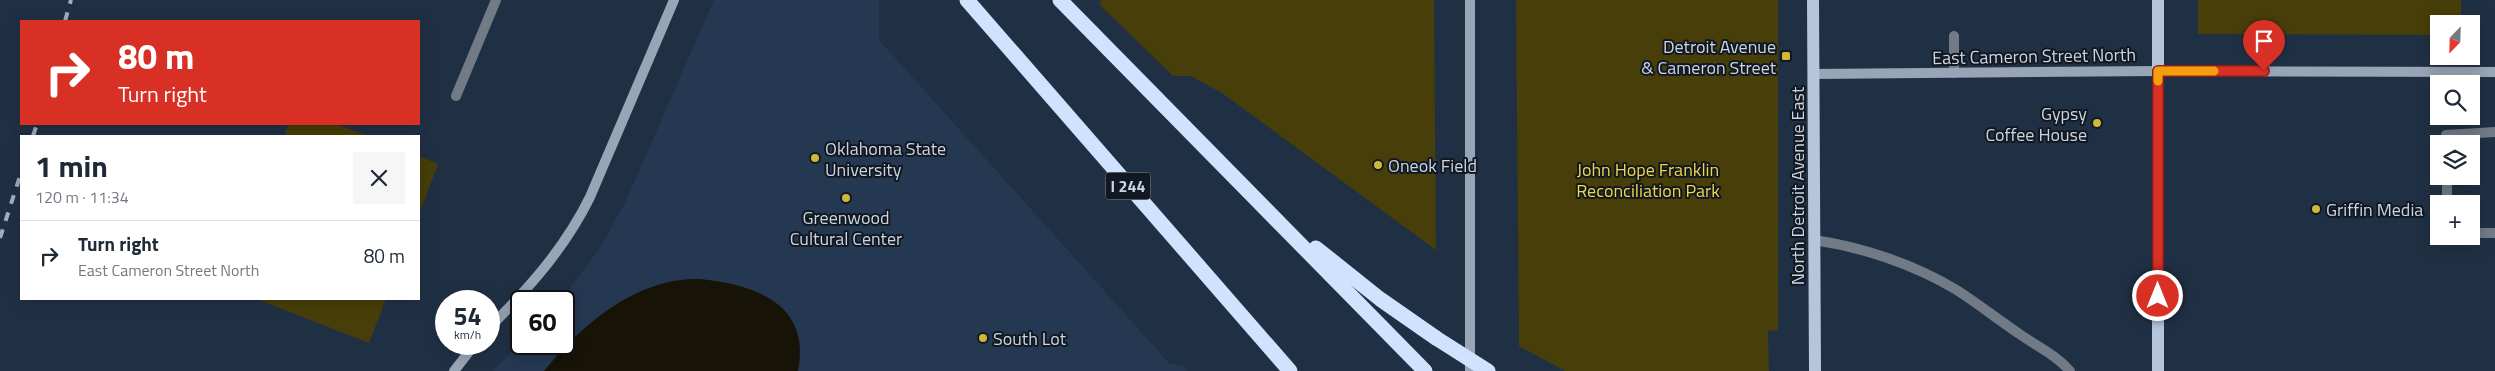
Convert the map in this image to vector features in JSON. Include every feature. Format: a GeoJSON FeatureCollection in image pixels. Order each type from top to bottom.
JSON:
{"type":"FeatureCollection","features":[{"type":"Feature","properties":{"kind":"highway","name":"I 244"},"geometry":{"type":"LineString","coordinates":[[967,0],[1290,371]]}},
{"type":"Feature","properties":{"kind":"highway"},"geometry":{"type":"LineString","coordinates":[[1060,0],[1425,371]]}},
{"type":"Feature","properties":{"kind":"highway"},"geometry":{"type":"LineString","coordinates":[[1179,122],[1284,221],[1338,267],[1436,338],[1488,371]]}},
{"type":"Feature","properties":{"kind":"main road","name":"North Detroit Avenue East"},"geometry":{"type":"LineString","coordinates":[[1813,0],[1815,371]]}},
{"type":"Feature","properties":{"kind":"main road"},"geometry":{"type":"LineString","coordinates":[[2158,0],[2158,371]]}},
{"type":"Feature","properties":{"kind":"street"},"geometry":{"type":"LineString","coordinates":[[500,317],[539,277],[575,226],[590,197],[674,0]]}},
{"type":"Feature","properties":{"kind":"street"},"geometry":{"type":"LineString","coordinates":[[1470,0],[1470,371]]}},
{"type":"Feature","properties":{"kind":"street","name":"East Cameron Street North"},"geometry":{"type":"LineString","coordinates":[[1814,74],[2158,71],[2495,72]]}},
{"type":"Feature","properties":{"kind":"street"},"geometry":{"type":"LineString","coordinates":[[454,371],[466,355]]}},
{"type":"Feature","properties":{"kind":"lane"},"geometry":{"type":"LineString","coordinates":[[456,96],[496,0]]}},
{"type":"Feature","properties":{"kind":"lane"},"geometry":{"type":"LineString","coordinates":[[1954,36],[1954,73]]}},
{"type":"Feature","properties":{"kind":"lane"},"geometry":{"type":"LineString","coordinates":[[2446,135],[2495,132]]}},
{"type":"Feature","properties":{"kind":"lane"},"geometry":{"type":"LineString","coordinates":[[2480,233],[2495,233]]}},
{"type":"Feature","properties":{"kind":"lane"},"geometry":{"type":"LineString","coordinates":[[1814,240],[1846,244],[1921,271],[1955,290],[2028,340],[2056,356],[2070,371]]}},
{"type":"Feature","properties":{"kind":"shaded area","name":"Oklahoma State University"},"geometry":{"type":"Polygon","coordinates":[[[714,0],[879,0],[879,40],[1170,364],[1184,365],[1187,371],[493,371],[510,353],[510,355],[575,355],[575,290],[568,290],[600,248],[626,201],[714,0]]]}},
{"type":"Feature","properties":{"kind":"shaded area"},"geometry":{"type":"Polygon","coordinates":[[[700,279],[740,286],[759,293],[774,302],[787,314],[796,329],[800,348],[798,371],[544,371],[557,355],[575,355],[575,338],[593,321],[613,307],[633,295],[654,286],[677,280],[700,279]]]}},
{"type":"Feature","properties":{"kind":"green space","name":"Oneok Field"},"geometry":{"type":"Polygon","coordinates":[[[1101,0],[1434,0],[1436,250],[1222,93],[1191,76],[1173,76],[1100,5],[1101,0]]]}},
{"type":"Feature","properties":{"kind":"green space","name":"John Hope Franklin Reconciliation Park"},"geometry":{"type":"Polygon","coordinates":[[[1516,0],[1778,0],[1778,330],[1768,331],[1769,371],[1565,371],[1519,346],[1516,0]]]}},
{"type":"Feature","properties":{"kind":"green space"},"geometry":{"type":"Polygon","coordinates":[[[2198,0],[2461,0],[2461,15],[2430,15],[2430,35],[2198,34],[2198,0]]]}},
{"type":"Feature","properties":{"kind":"green space"},"geometry":{"type":"Polygon","coordinates":[[[289,125],[339,125],[365,135],[284,135],[289,125]]]}},
{"type":"Feature","properties":{"kind":"green space"},"geometry":{"type":"Polygon","coordinates":[[[420,156],[438,164],[420,211],[420,156]]]}},
{"type":"Feature","properties":{"kind":"green space"},"geometry":{"type":"Polygon","coordinates":[[[260,300],[386,300],[369,343],[260,300]]]}},
{"type":"Feature","properties":{"kind":"railway"},"geometry":{"type":"LineString","coordinates":[[65,20],[71,0]]}},
{"type":"Feature","properties":{"kind":"railway"},"geometry":{"type":"LineString","coordinates":[[33,135],[37,125]]}},
{"type":"Feature","properties":{"kind":"railway"},"geometry":{"type":"LineString","coordinates":[[0,238],[20,176]]}},
{"type":"Feature","properties":{"kind":"slow traffic"},"geometry":{"type":"LineString","coordinates":[[2158,81],[2158,71],[2214,71]]}},
{"type":"Feature","properties":{"kind":"place","name":"Detroit Avenue & Cameron Street"},"geometry":{"type":"Point","coordinates":[1786,56]}},
{"type":"Feature","properties":{"kind":"place","name":"Gypsy Coffee House"},"geometry":{"type":"Point","coordinates":[2097,123]}},
{"type":"Feature","properties":{"kind":"place","name":"Oklahoma State University"},"geometry":{"type":"Point","coordinates":[815,158]}},
{"type":"Feature","properties":{"kind":"place","name":"Oneok Field"},"geometry":{"type":"Point","coordinates":[1378,165]}},
{"type":"Feature","properties":{"kind":"place","name":"Greenwood Cultural Center"},"geometry":{"type":"Point","coordinates":[846,198]}},
{"type":"Feature","properties":{"kind":"place","name":"Griffin Media"},"geometry":{"type":"Point","coordinates":[2316,209]}},
{"type":"Feature","properties":{"kind":"place","name":"South Lot"},"geometry":{"type":"Point","coordinates":[983,338]}},
{"type":"Feature","properties":{"kind":"route"},"geometry":{"type":"LineString","coordinates":[[2158,296],[2158,71],[2264,71]]}}]}
